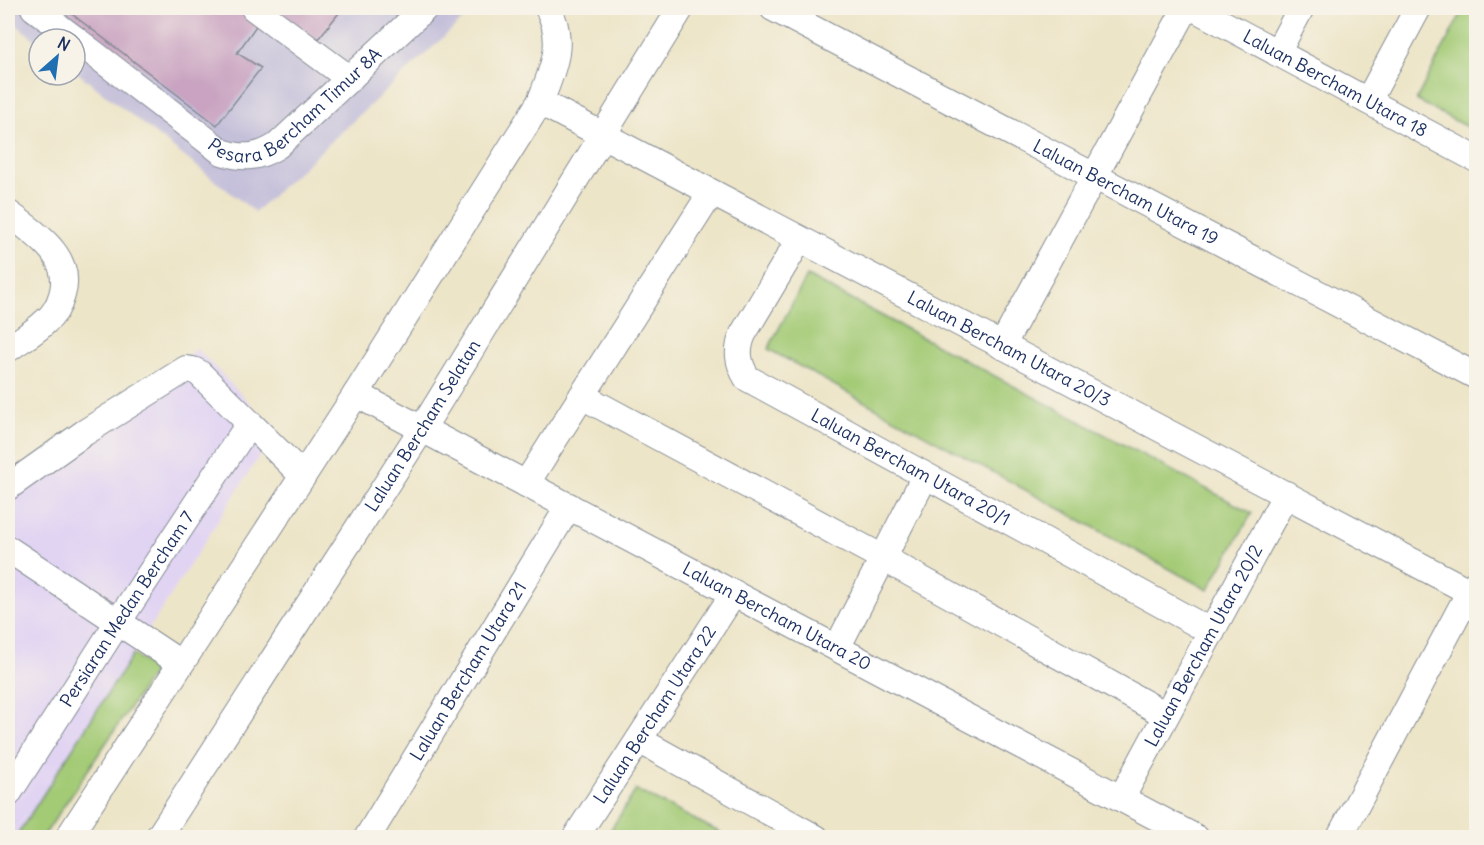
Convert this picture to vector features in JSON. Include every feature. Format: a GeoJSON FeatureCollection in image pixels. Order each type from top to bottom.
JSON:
{"type":"FeatureCollection","features":[{"type":"Feature","properties":{"kind":"street","name":"Pesara Bercham Timur 8A"},"geometry":{"type":"LineString","coordinates":[[34,8],[59,27]]}},
{"type":"Feature","properties":{"kind":"street"},"geometry":{"type":"LineString","coordinates":[[254,8],[350,79]]}},
{"type":"Feature","properties":{"kind":"street","name":"Pesara Bercham Timur 8A"},"geometry":{"type":"LineString","coordinates":[[87,48],[222,152],[238,157],[252,157],[265,154],[277,146],[425,8]]}},
{"type":"Feature","properties":{"kind":"street"},"geometry":{"type":"LineString","coordinates":[[68,837],[356,394],[540,102],[554,68],[558,43],[554,18],[548,8]]}},
{"type":"Feature","properties":{"kind":"street","name":"Laluan Bercham Selatan"},"geometry":{"type":"LineString","coordinates":[[158,837],[422,429],[681,8]]}},
{"type":"Feature","properties":{"kind":"street","name":"Laluan Bercham Utara 19"},"geometry":{"type":"LineString","coordinates":[[773,8],[1476,376]]}},
{"type":"Feature","properties":{"kind":"street"},"geometry":{"type":"LineString","coordinates":[[1002,346],[1186,8]]}},
{"type":"Feature","properties":{"kind":"street","name":"Laluan Bercham Utara 18"},"geometry":{"type":"LineString","coordinates":[[1194,8],[1476,159]]}},
{"type":"Feature","properties":{"kind":"street"},"geometry":{"type":"LineString","coordinates":[[1277,53],[1301,8]]}},
{"type":"Feature","properties":{"kind":"street"},"geometry":{"type":"LineString","coordinates":[[1368,101],[1418,8]]}},
{"type":"Feature","properties":{"kind":"street","name":"Laluan Bercham Utara 20/3"},"geometry":{"type":"LineString","coordinates":[[540,102],[799,240],[1474,590]]}},
{"type":"Feature","properties":{"kind":"street"},"geometry":{"type":"LineString","coordinates":[[526,484],[711,193]]}},
{"type":"Feature","properties":{"kind":"street"},"geometry":{"type":"LineString","coordinates":[[8,213],[50,247],[59,259],[64,279],[61,297],[53,314],[46,322],[8,349]]}},
{"type":"Feature","properties":{"kind":"street","name":"Laluan Bercham Utara 20/1"},"geometry":{"type":"LineString","coordinates":[[799,240],[742,334],[738,345],[738,357],[747,378],[1212,632]]}},
{"type":"Feature","properties":{"kind":"street"},"geometry":{"type":"LineString","coordinates":[[8,487],[84,433],[186,369],[198,374],[303,476]]}},
{"type":"Feature","properties":{"kind":"street","name":"Laluan Bercham Utara 20"},"geometry":{"type":"LineString","coordinates":[[356,394],[1197,837]]}},
{"type":"Feature","properties":{"kind":"street"},"geometry":{"type":"LineString","coordinates":[[582,396],[883,558],[1166,715]]}},
{"type":"Feature","properties":{"kind":"street","name":"Persiaran Medan Bercham 7"},"geometry":{"type":"LineString","coordinates":[[8,795],[118,622],[249,424]]}},
{"type":"Feature","properties":{"kind":"street"},"geometry":{"type":"LineString","coordinates":[[837,648],[925,476]]}},
{"type":"Feature","properties":{"kind":"street","name":"Laluan Bercham Utara 20/2"},"geometry":{"type":"LineString","coordinates":[[1122,797],[1286,494]]}},
{"type":"Feature","properties":{"kind":"street","name":"Laluan Bercham Utara 21"},"geometry":{"type":"LineString","coordinates":[[367,837],[569,507]]}},
{"type":"Feature","properties":{"kind":"street"},"geometry":{"type":"LineString","coordinates":[[8,549],[180,663]]}},
{"type":"Feature","properties":{"kind":"street"},"geometry":{"type":"LineString","coordinates":[[1339,837],[1474,590]]}},
{"type":"Feature","properties":{"kind":"street","name":"Laluan Bercham Utara 22"},"geometry":{"type":"LineString","coordinates":[[576,837],[734,593]]}},
{"type":"Feature","properties":{"kind":"street"},"geometry":{"type":"LineString","coordinates":[[639,740],[816,837]]}},
{"type":"Feature","properties":{"kind":"shaded area"},"geometry":{"type":"Polygon","coordinates":[[[8,8],[475,8],[255,212],[87,80],[87,27],[27,27],[27,33],[8,18],[8,8]]]}},
{"type":"Feature","properties":{"kind":"shaded area"},"geometry":{"type":"Polygon","coordinates":[[[197,349],[276,430],[16,838],[8,837],[8,479],[197,349]]]}},
{"type":"Feature","properties":{"kind":"green space"},"geometry":{"type":"Polygon","coordinates":[[[1464,8],[1476,8],[1476,132],[1416,100],[1464,8]]]}},
{"type":"Feature","properties":{"kind":"green space"},"geometry":{"type":"Polygon","coordinates":[[[807,276],[1252,513],[1208,590],[768,349],[807,276]]]}},
{"type":"Feature","properties":{"kind":"green space"},"geometry":{"type":"Polygon","coordinates":[[[133,654],[155,670],[43,837],[16,837],[133,654]]]}},
{"type":"Feature","properties":{"kind":"green space"},"geometry":{"type":"Polygon","coordinates":[[[636,790],[729,837],[606,837],[636,790]]]}},
{"type":"Feature","properties":{"kind":"building"},"geometry":{"type":"Polygon","coordinates":[[[64,8],[238,8],[258,23],[237,53],[261,68],[217,125],[64,8]]]}},
{"type":"Feature","properties":{"kind":"building"},"geometry":{"type":"Polygon","coordinates":[[[274,8],[343,8],[318,39],[274,8]]]}}]}
